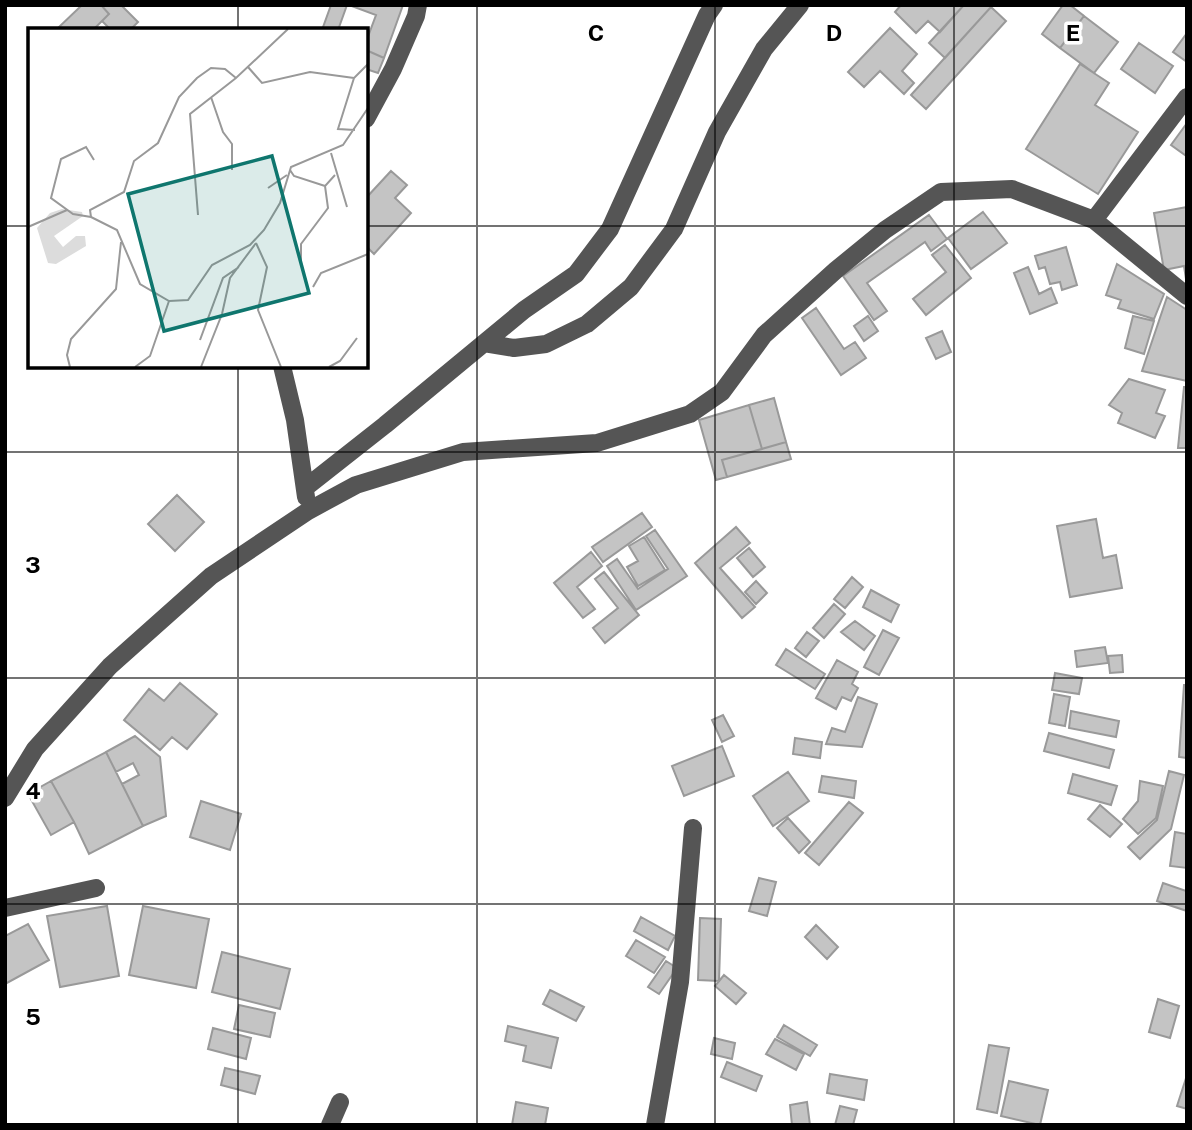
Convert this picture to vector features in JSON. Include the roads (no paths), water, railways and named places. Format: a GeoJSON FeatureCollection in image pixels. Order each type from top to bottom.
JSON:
{"type":"FeatureCollection","features":[{"type":"Feature","properties":{"kind":"street"},"geometry":{"type":"LineString","coordinates":[[368,115],[393,69],[416,16],[418,5]]}},
{"type":"Feature","properties":{"kind":"street"},"geometry":{"type":"LineString","coordinates":[[305,488],[524,310],[576,274],[610,229],[697,37],[715,5]]}},
{"type":"Feature","properties":{"kind":"street"},"geometry":{"type":"LineString","coordinates":[[484,343],[514,348],[546,344],[587,324],[631,287],[674,229],[717,132],[764,49],[800,5]]}},
{"type":"Feature","properties":{"kind":"street"},"geometry":{"type":"LineString","coordinates":[[1094,220],[1187,97]]}},
{"type":"Feature","properties":{"kind":"street"},"geometry":{"type":"LineString","coordinates":[[5,798],[35,749],[110,666],[211,576],[308,511],[356,485],[463,452],[597,443],[690,414],[722,392],[764,335],[836,270],[940,192],[1012,189],[1094,220],[1187,296]]}},
{"type":"Feature","properties":{"kind":"street"},"geometry":{"type":"LineString","coordinates":[[282,368],[295,420],[308,511]]}},
{"type":"Feature","properties":{"kind":"street"},"geometry":{"type":"LineString","coordinates":[[655,1125],[680,982],[693,828]]}},
{"type":"Feature","properties":{"kind":"street"},"geometry":{"type":"LineString","coordinates":[[5,908],[96,888]]}},
{"type":"Feature","properties":{"kind":"street"},"geometry":{"type":"LineString","coordinates":[[330,1125],[340,1102]]}}]}
